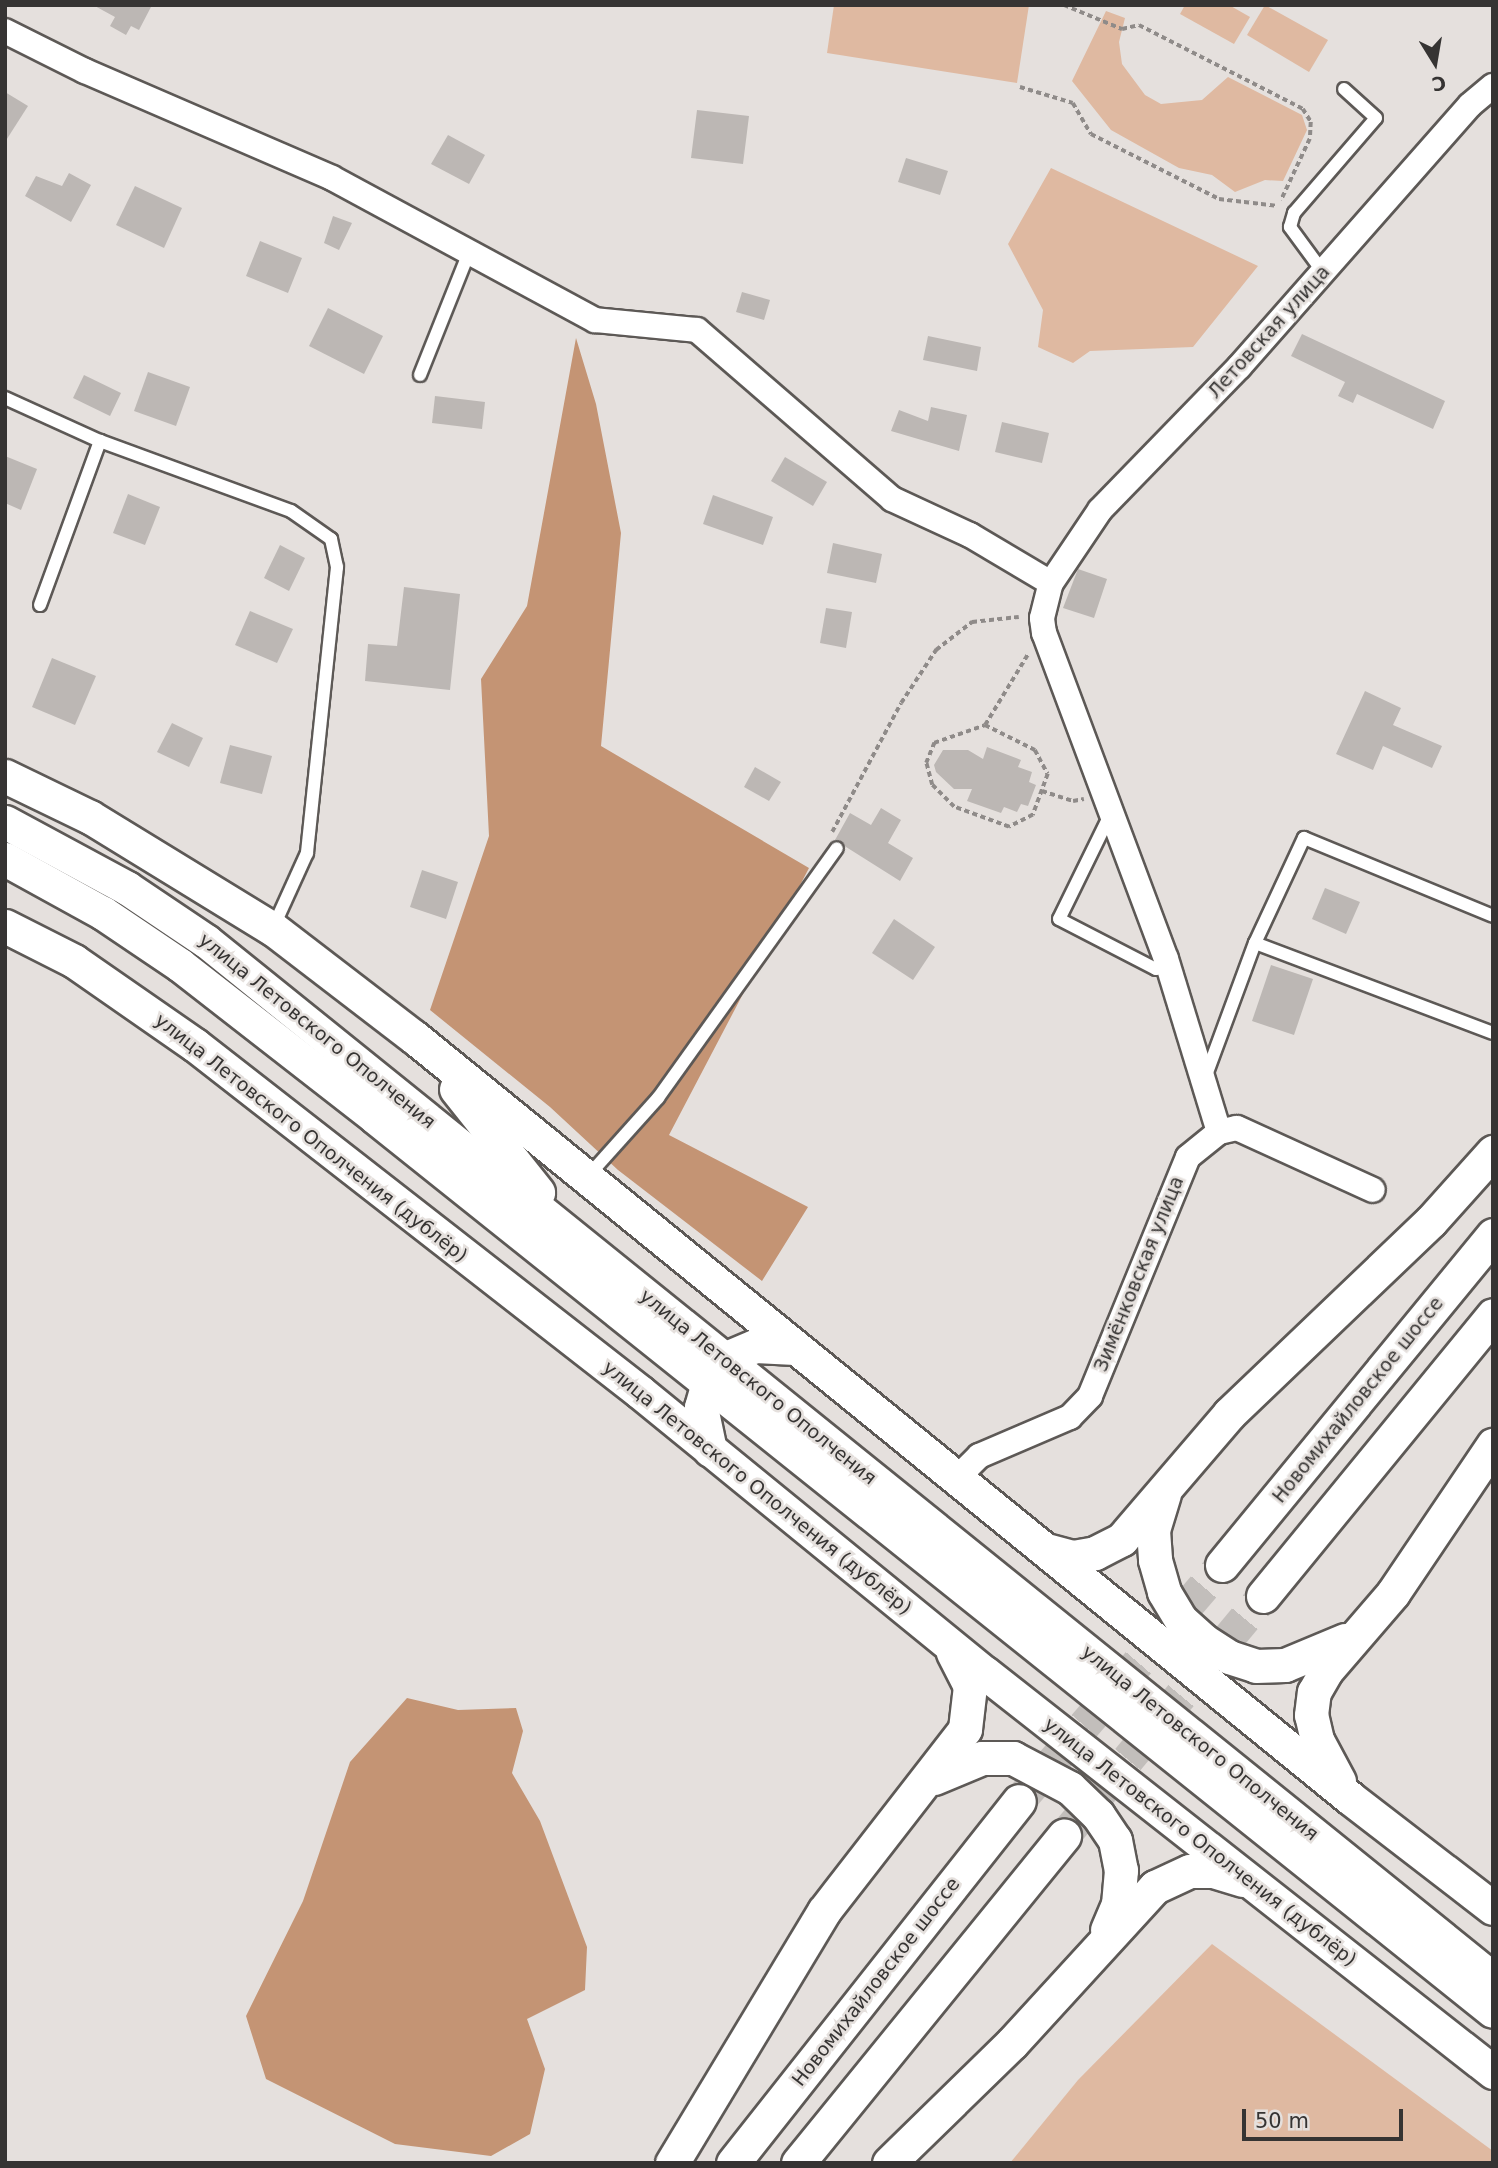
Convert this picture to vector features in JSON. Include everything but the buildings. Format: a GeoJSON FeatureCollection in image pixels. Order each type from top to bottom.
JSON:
{"type":"FeatureCollection","features":[{"type":"Feature","properties":{"kind":"street"},"geometry":{"type":"LineString","coordinates":[[5,31],[85,71],[332,178],[470,250],[548,298],[603,323],[697,330],[892,499],[970,535],[1051,583]]}},
{"type":"Feature","properties":{"kind":"street","name":"Летовская улица"},"geometry":{"type":"LineString","coordinates":[[1043,625],[1051,583],[1100,510],[1239,367],[1470,105],[1493,86]]}},
{"type":"Feature","properties":{"kind":"street"},"geometry":{"type":"LineString","coordinates":[[1043,625],[1166,959],[1219,1132],[1237,1128],[1373,1190]]}},
{"type":"Feature","properties":{"kind":"street"},"geometry":{"type":"LineString","coordinates":[[5,776],[90,817],[273,929],[414,1037],[1350,1798],[1493,1908]]}},
{"type":"Feature","properties":{"kind":"street","name":"улица Летовского Ополчения"},"geometry":{"type":"LineString","coordinates":[[5,822],[127,888],[206,941],[576,1241],[716,1371],[1493,2011]]}},
{"type":"Feature","properties":{"kind":"street","name":"улица Летовского Ополчения"},"geometry":{"type":"LineString","coordinates":[[5,859],[103,913],[180,965],[716,1371],[1493,1979]]}},
{"type":"Feature","properties":{"kind":"street","name":"улица Летовского Ополчения (дублёр)"},"geometry":{"type":"LineString","coordinates":[[5,926],[74,961],[195,1045],[1493,2072]]}},
{"type":"Feature","properties":{"kind":"street"},"geometry":{"type":"LineString","coordinates":[[414,1037],[576,1241]]}},
{"type":"Feature","properties":{"kind":"street","name":"Зимёнковская улица"},"geometry":{"type":"LineString","coordinates":[[956,1479],[979,1456],[1070,1417],[1090,1396],[1188,1157],[1219,1132]]}},
{"type":"Feature","properties":{"kind":"street"},"geometry":{"type":"LineString","coordinates":[[1044,1549],[1073,1557],[1110,1547],[1165,1492],[1229,1414],[1432,1221],[1493,1152]]}},
{"type":"Feature","properties":{"kind":"street","name":"Новомихайловское шоссе"},"geometry":{"type":"LineString","coordinates":[[1222,1565],[1493,1235]]}},
{"type":"Feature","properties":{"kind":"street"},"geometry":{"type":"LineString","coordinates":[[1263,1597],[1493,1315]]}},
{"type":"Feature","properties":{"kind":"street"},"geometry":{"type":"LineString","coordinates":[[710,1450],[701,1407],[716,1371],[755,1346],[795,1348]]}},
{"type":"Feature","properties":{"kind":"street"},"geometry":{"type":"LineString","coordinates":[[1350,1798],[1327,1764],[1311,1716],[1314,1692],[1326,1671],[1393,1593],[1493,1445]]}},
{"type":"Feature","properties":{"kind":"street"},"geometry":{"type":"LineString","coordinates":[[1165,1492],[1153,1530],[1155,1560],[1175,1611],[1203,1640],[1229,1657],[1256,1666],[1286,1665],[1316,1656],[1357,1634]]}},
{"type":"Feature","properties":{"kind":"street"},"geometry":{"type":"LineString","coordinates":[[672,2163],[824,1911],[953,1751],[970,1708],[970,1686],[948,1643]]}},
{"type":"Feature","properties":{"kind":"street"},"geometry":{"type":"LineString","coordinates":[[928,1781],[969,1762],[1013,1758],[1070,1788],[1115,1840],[1121,1870],[1118,1904],[1100,1945]]}},
{"type":"Feature","properties":{"kind":"street","name":"Новомихайловское шоссе"},"geometry":{"type":"LineString","coordinates":[[733,2163],[1020,1801]]}},
{"type":"Feature","properties":{"kind":"street"},"geometry":{"type":"LineString","coordinates":[[798,2163],[1064,1836]]}},
{"type":"Feature","properties":{"kind":"street"},"geometry":{"type":"LineString","coordinates":[[889,2163],[1012,2043],[1130,1909],[1171,1877],[1213,1871],[1260,1889]]}},
{"type":"Feature","properties":{"kind":"lane"},"geometry":{"type":"LineString","coordinates":[[1323,272],[1291,223],[1294,214],[1376,118],[1344,89]]}},
{"type":"Feature","properties":{"kind":"lane"},"geometry":{"type":"LineString","coordinates":[[420,375],[470,250]]}},
{"type":"Feature","properties":{"kind":"lane"},"geometry":{"type":"LineString","coordinates":[[5,398],[100,441],[291,512],[331,539],[337,567],[307,853],[273,929]]}},
{"type":"Feature","properties":{"kind":"lane"},"geometry":{"type":"LineString","coordinates":[[40,605],[100,441]]}},
{"type":"Feature","properties":{"kind":"lane"},"geometry":{"type":"LineString","coordinates":[[1110,803],[1059,919],[1156,969],[1166,959]]}},
{"type":"Feature","properties":{"kind":"lane"},"geometry":{"type":"LineString","coordinates":[[1204,1081],[1255,943],[1304,838],[1493,916]]}},
{"type":"Feature","properties":{"kind":"lane"},"geometry":{"type":"LineString","coordinates":[[586,1178],[658,1098],[832,843]]}},
{"type":"Feature","properties":{"kind":"lane"},"geometry":{"type":"LineString","coordinates":[[1255,943],[1493,1033]]}},
{"type":"Feature","properties":{"kind":"path"},"geometry":{"type":"LineString","coordinates":[[1064,5],[1122,29],[1139,25],[1303,109],[1311,122],[1310,139],[1278,205]]}},
{"type":"Feature","properties":{"kind":"path"},"geometry":{"type":"LineString","coordinates":[[1020,87],[1073,103],[1091,134],[1219,199],[1278,205],[1291,223]]}},
{"type":"Feature","properties":{"kind":"path"},"geometry":{"type":"LineString","coordinates":[[832,843],[901,703],[936,650],[972,622],[1000,615],[1043,625],[985,725],[934,743],[926,763],[932,785],[954,807],[1009,827],[1033,815],[1048,774],[1035,750],[985,725]]}},
{"type":"Feature","properties":{"kind":"path"},"geometry":{"type":"LineString","coordinates":[[1042,791],[1073,801],[1110,803]]}},
{"type":"Feature","properties":{"kind":"shaded area"},"geometry":{"type":"Polygon","coordinates":[[[834,5],[1029,5],[1017,83],[827,53],[834,5]]]}},
{"type":"Feature","properties":{"kind":"shaded area"},"geometry":{"type":"Polygon","coordinates":[[[1185,5],[1229,5],[1250,17],[1234,44],[1180,14],[1185,5]]]}},
{"type":"Feature","properties":{"kind":"shaded area"},"geometry":{"type":"Polygon","coordinates":[[[1265,5],[1328,40],[1309,72],[1247,35],[1265,5]]]}},
{"type":"Feature","properties":{"kind":"shaded area"},"geometry":{"type":"Polygon","coordinates":[[[1106,11],[1125,18],[1119,42],[1122,64],[1145,95],[1161,104],[1202,100],[1228,77],[1302,115],[1307,130],[1283,181],[1265,180],[1235,192],[1212,175],[1179,168],[1111,130],[1072,81],[1106,11]]]}},
{"type":"Feature","properties":{"kind":"shaded area"},"geometry":{"type":"Polygon","coordinates":[[[1051,168],[1258,266],[1193,347],[1090,351],[1073,363],[1038,347],[1043,310],[1008,244],[1051,168]]]}},
{"type":"Feature","properties":{"kind":"shaded area"},"geometry":{"type":"Polygon","coordinates":[[[576,338],[596,404],[621,533],[601,746],[809,868],[669,1135],[808,1207],[762,1281],[618,1170],[550,1107],[430,1010],[489,836],[481,679],[527,606],[576,338]]]}},
{"type":"Feature","properties":{"kind":"shaded area"},"geometry":{"type":"Polygon","coordinates":[[[407,1698],[458,1710],[516,1708],[523,1731],[512,1773],[540,1821],[587,1947],[585,1990],[527,2019],[545,2069],[530,2134],[491,2156],[395,2144],[266,2079],[246,2016],[303,1901],[350,1762],[407,1698]]]}},
{"type":"Feature","properties":{"kind":"shaded area"},"geometry":{"type":"Polygon","coordinates":[[[1212,1944],[1493,2151],[1493,2163],[1010,2163],[1078,2080],[1212,1944]]]}},
{"type":"Feature","properties":{"kind":"tunnel"},"geometry":{"type":"LineString","coordinates":[[1019,1801],[1222,1565]]}},
{"type":"Feature","properties":{"kind":"tunnel"},"geometry":{"type":"LineString","coordinates":[[1064,1836],[1263,1596]]}}]}
